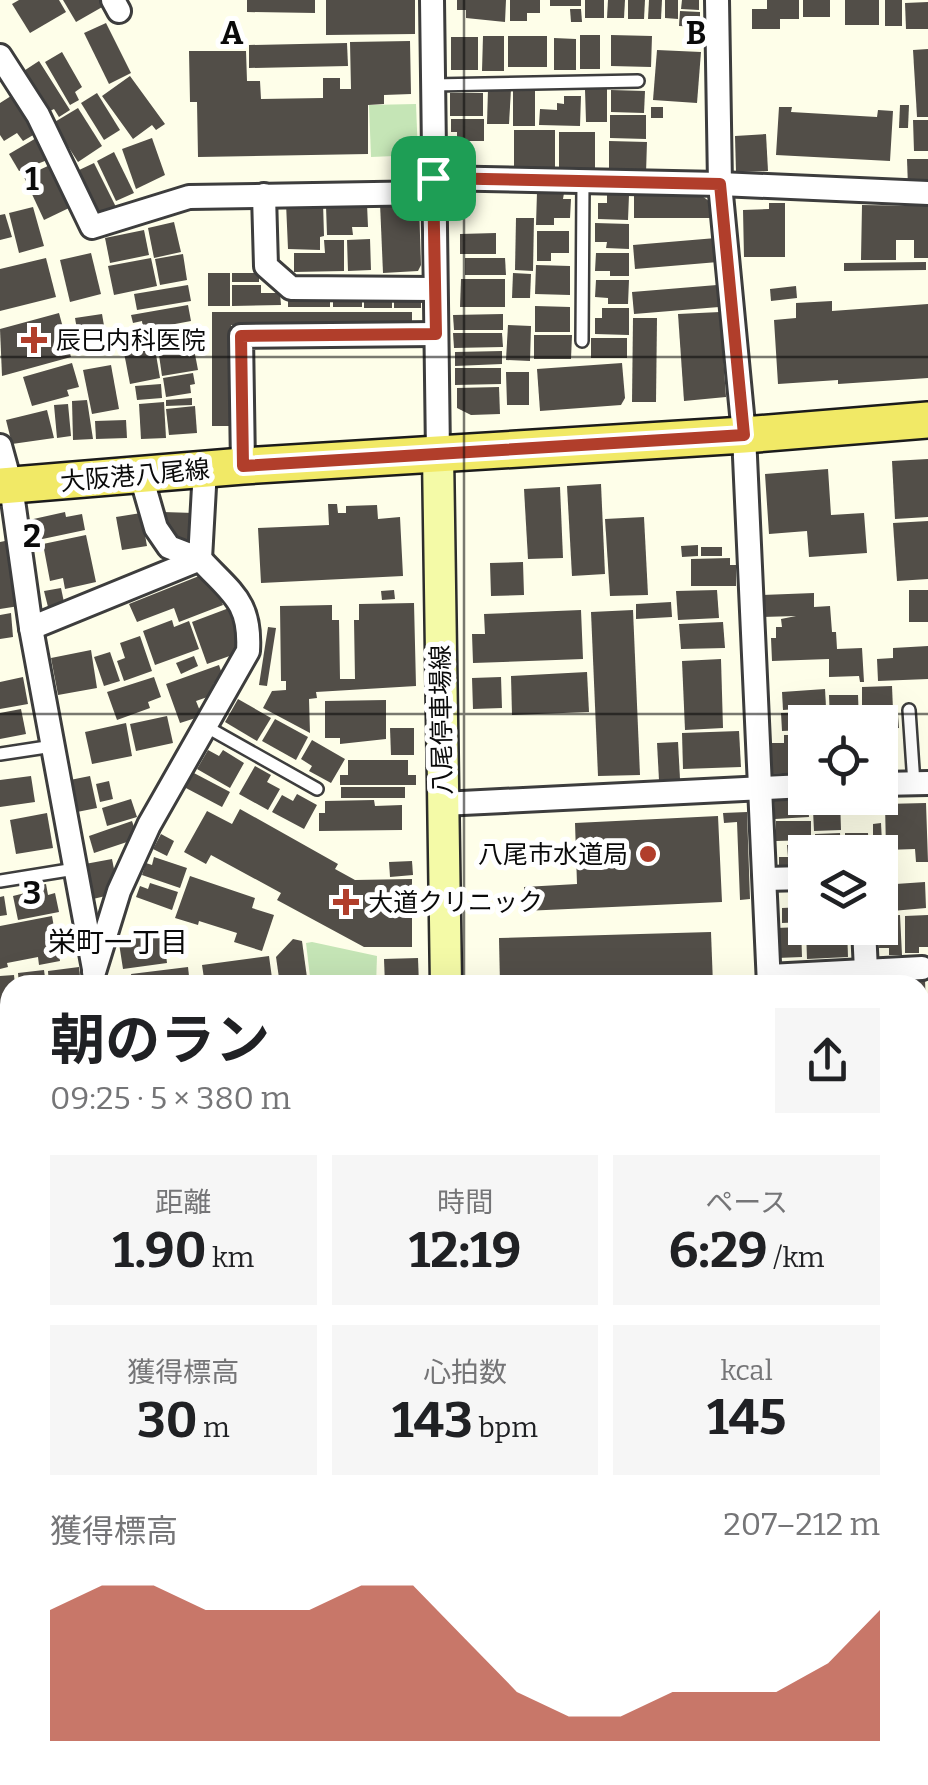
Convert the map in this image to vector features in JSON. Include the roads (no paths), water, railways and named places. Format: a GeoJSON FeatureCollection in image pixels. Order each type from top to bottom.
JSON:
{"type":"FeatureCollection","features":[{"type":"Feature","properties":{"kind":"main road","name":"大阪港八尾線"},"geometry":{"type":"LineString","coordinates":[[5,486],[928,420]]}},
{"type":"Feature","properties":{"kind":"main road","name":"八尾停車場線"},"geometry":{"type":"LineString","coordinates":[[438,454],[446,975]]}},
{"type":"Feature","properties":{"kind":"street"},"geometry":{"type":"LineString","coordinates":[[432,0],[438,454]]}},
{"type":"Feature","properties":{"kind":"street"},"geometry":{"type":"LineString","coordinates":[[717,0],[720,184],[744,435],[769,975]]}},
{"type":"Feature","properties":{"kind":"street"},"geometry":{"type":"LineString","coordinates":[[0,56],[38,115],[92,227],[189,197],[433,185],[720,184],[928,193]]}},
{"type":"Feature","properties":{"kind":"street"},"geometry":{"type":"LineString","coordinates":[[264,196],[266,266],[292,288],[435,288]]}},
{"type":"Feature","properties":{"kind":"street"},"geometry":{"type":"LineString","coordinates":[[243,466],[241,336],[436,334]]}},
{"type":"Feature","properties":{"kind":"street"},"geometry":{"type":"LineString","coordinates":[[0,446],[94,975]]}},
{"type":"Feature","properties":{"kind":"street"},"geometry":{"type":"LineString","coordinates":[[200,559],[205,469]]}},
{"type":"Feature","properties":{"kind":"street"},"geometry":{"type":"LineString","coordinates":[[96,975],[119,891],[148,826],[248,651],[250,622],[242,604],[200,559],[170,547],[156,528],[141,476]]}},
{"type":"Feature","properties":{"kind":"street"},"geometry":{"type":"LineString","coordinates":[[32,628],[200,559]]}},
{"type":"Feature","properties":{"kind":"street"},"geometry":{"type":"LineString","coordinates":[[442,804],[788,786]]}},
{"type":"Feature","properties":{"kind":"street"},"geometry":{"type":"LineString","coordinates":[[766,879],[788,878]]}},
{"type":"Feature","properties":{"kind":"street"},"geometry":{"type":"LineString","coordinates":[[865,945],[866,971]]}},
{"type":"Feature","properties":{"kind":"street"},"geometry":{"type":"LineString","coordinates":[[823,975],[922,968]]}},
{"type":"Feature","properties":{"kind":"lane"},"geometry":{"type":"LineString","coordinates":[[433,85],[638,81]]}},
{"type":"Feature","properties":{"kind":"lane"},"geometry":{"type":"LineString","coordinates":[[582,341],[583,182]]}},
{"type":"Feature","properties":{"kind":"lane"},"geometry":{"type":"LineString","coordinates":[[909,710],[921,783]]}},
{"type":"Feature","properties":{"kind":"lane"},"geometry":{"type":"LineString","coordinates":[[205,726],[318,788]]}},
{"type":"Feature","properties":{"kind":"lane"},"geometry":{"type":"LineString","coordinates":[[0,754],[53,746]]}},
{"type":"Feature","properties":{"kind":"lane"},"geometry":{"type":"LineString","coordinates":[[0,881],[75,869]]}},
{"type":"Feature","properties":{"kind":"place","name":"辰巳内科医院"},"geometry":{"type":"Point","coordinates":[34,340]}},
{"type":"Feature","properties":{"kind":"place","name":"八尾市水道局"},"geometry":{"type":"Point","coordinates":[648,854]}},
{"type":"Feature","properties":{"kind":"place","name":"大道クリニック"},"geometry":{"type":"Point","coordinates":[346,902]}},
{"type":"Feature","properties":{"kind":"district","name":"栄町一丁目"},"geometry":{"type":"Point","coordinates":[118,942]}}]}
